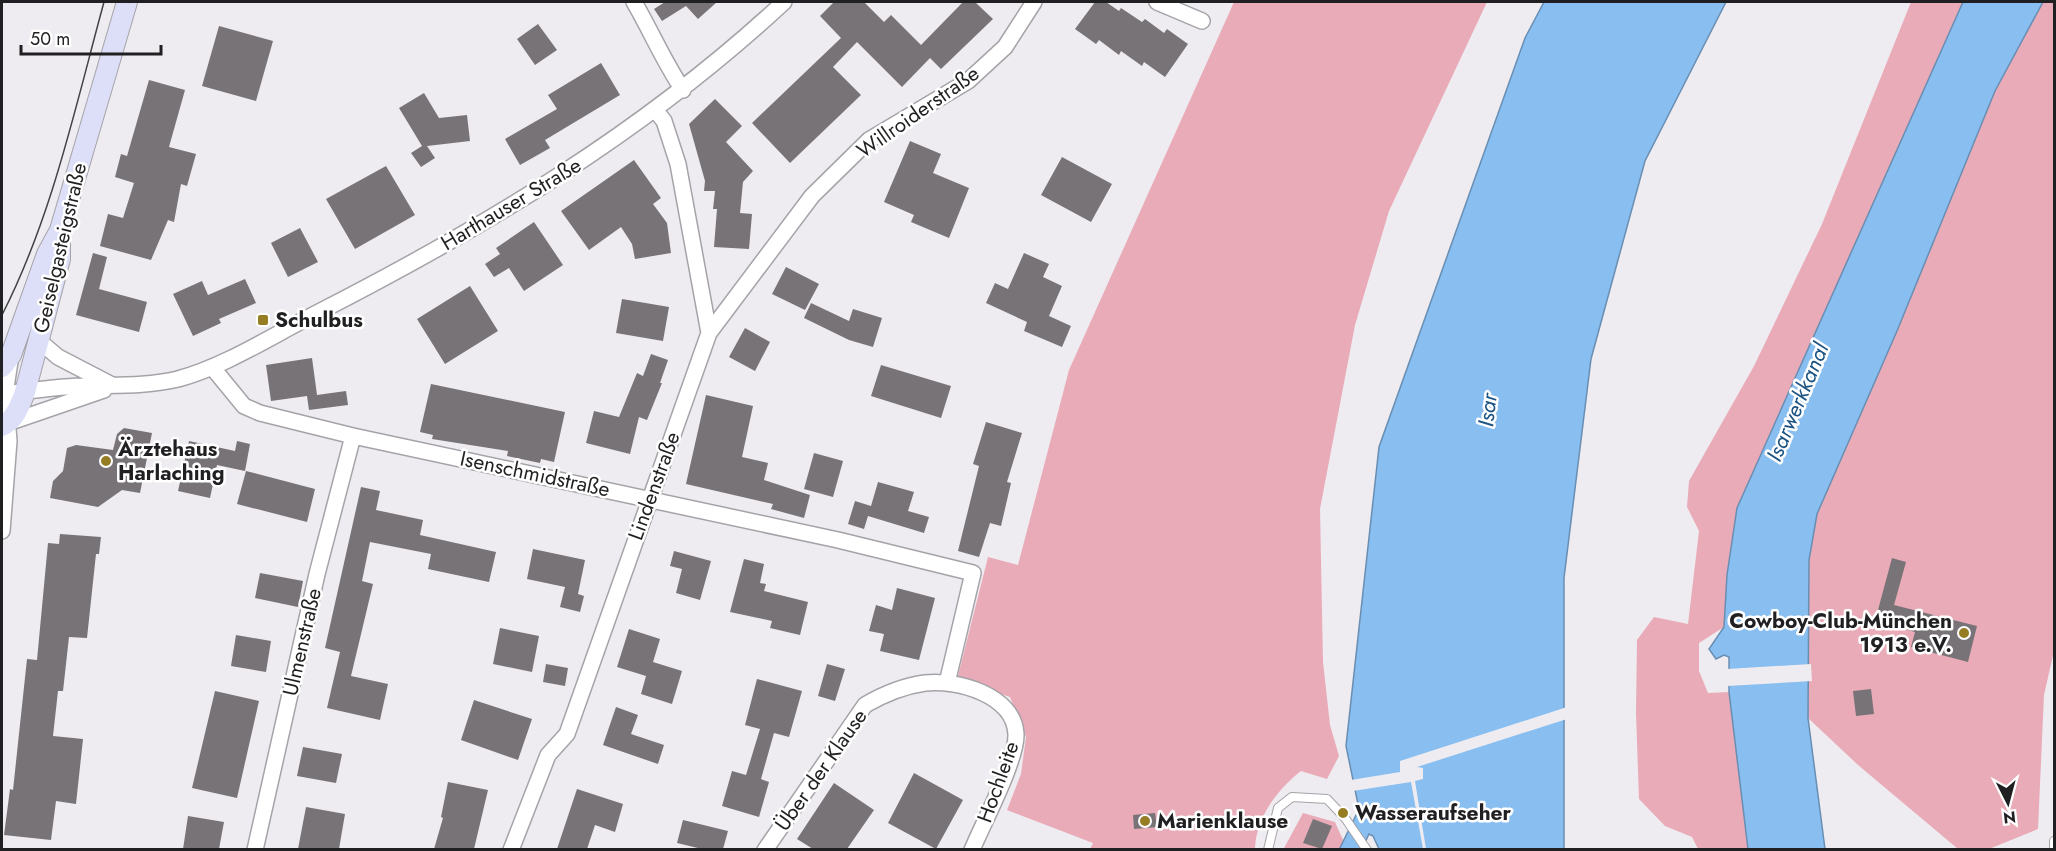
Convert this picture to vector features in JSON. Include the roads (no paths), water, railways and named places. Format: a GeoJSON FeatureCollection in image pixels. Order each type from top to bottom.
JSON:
{"type":"FeatureCollection","features":[{"type":"Feature","properties":{"kind":"main road","name":"Geiselgasteigstraße"},"geometry":{"type":"LineString","coordinates":[[5,424],[18,410],[25,392],[60,259],[60,230],[127,2]]}},
{"type":"Feature","properties":{"kind":"main road"},"geometry":{"type":"LineString","coordinates":[[6,361],[47,254],[60,230]]}},
{"type":"Feature","properties":{"kind":"street"},"geometry":{"type":"LineString","coordinates":[[634,2],[683,90]]}},
{"type":"Feature","properties":{"kind":"street","name":"Harthauser Straße"},"geometry":{"type":"LineString","coordinates":[[212,366],[363,289],[477,226],[598,151],[683,90],[784,2]]}},
{"type":"Feature","properties":{"kind":"street","name":"Willroiderstraße"},"geometry":{"type":"LineString","coordinates":[[709,333],[812,196],[869,140],[968,81],[1005,47],[1034,2]]}},
{"type":"Feature","properties":{"kind":"street"},"geometry":{"type":"LineString","coordinates":[[1157,2],[1202,21]]}},
{"type":"Feature","properties":{"kind":"street"},"geometry":{"type":"LineString","coordinates":[[656,111],[664,122],[678,164],[709,333]]}},
{"type":"Feature","properties":{"kind":"street","name":"Lindenstraße"},"geometry":{"type":"LineString","coordinates":[[511,849],[548,755],[567,734],[709,333]]}},
{"type":"Feature","properties":{"kind":"street"},"geometry":{"type":"LineString","coordinates":[[38,340],[58,357],[116,386]]}},
{"type":"Feature","properties":{"kind":"street","name":"Geiselgasteigstraße"},"geometry":{"type":"LineString","coordinates":[[2,531],[9,441],[5,424],[3,394],[6,361]]}},
{"type":"Feature","properties":{"kind":"street"},"geometry":{"type":"LineString","coordinates":[[3,394],[86,386],[153,384],[212,366]]}},
{"type":"Feature","properties":{"kind":"street","name":"Isenschmidstraße"},"geometry":{"type":"LineString","coordinates":[[212,366],[244,406],[260,413],[353,436],[649,498],[973,573],[947,683]]}},
{"type":"Feature","properties":{"kind":"street"},"geometry":{"type":"LineString","coordinates":[[5,424],[116,386]]}},
{"type":"Feature","properties":{"kind":"street","name":"Ulmenstraße"},"geometry":{"type":"LineString","coordinates":[[255,849],[317,574],[353,436]]}},
{"type":"Feature","properties":{"kind":"street","name":"Über der Klause"},"geometry":{"type":"LineString","coordinates":[[765,849],[865,705],[885,693],[926,683],[947,683]]}},
{"type":"Feature","properties":{"kind":"street","name":"Hochleite"},"geometry":{"type":"LineString","coordinates":[[947,683],[981,692],[997,701],[1010,716],[1016,733],[1015,745],[1003,778],[972,849]]}},
{"type":"Feature","properties":{"kind":"lane"},"geometry":{"type":"LineString","coordinates":[[1268,849],[1278,808],[1292,797],[1327,799],[1345,818],[1367,849]]}},
{"type":"Feature","properties":{"kind":"lane"},"geometry":{"type":"LineString","coordinates":[[2054,849],[2055,841]]}},
{"type":"Feature","properties":{"kind":"water","name":"Isar"},"geometry":{"type":"Polygon","coordinates":[[[1544,2],[1726,2],[1645,161],[1591,359],[1564,578],[1564,849],[1379,849],[1373,836],[1369,834],[1362,849],[1339,850],[1359,809],[1346,746],[1379,447],[1525,38],[1544,2]]]}},
{"type":"Feature","properties":{"kind":"water","name":"Isarwerkkanal"},"geometry":{"type":"Polygon","coordinates":[[[1963,2],[2043,2],[1995,91],[1897,331],[1817,514],[1809,560],[1808,718],[1825,849],[1748,849],[1729,692],[1729,657],[1724,655],[1716,659],[1709,649],[1724,627],[1727,575],[1737,508],[1963,2]]]}},
{"type":"Feature","properties":{"kind":"tram line"},"geometry":{"type":"LineString","coordinates":[[2,315],[20,278],[49,201],[104,2]]}},
{"type":"Feature","properties":{"kind":"place","name":"Schulbus"},"geometry":{"type":"Point","coordinates":[263,320]}},
{"type":"Feature","properties":{"kind":"place","name":"Ärztehaus Harlaching"},"geometry":{"type":"Point","coordinates":[106,461]}},
{"type":"Feature","properties":{"kind":"place","name":"Cowboy-Club-München 1913 e.V."},"geometry":{"type":"Point","coordinates":[1964,633]}},
{"type":"Feature","properties":{"kind":"place","name":"Wasseraufseher"},"geometry":{"type":"Point","coordinates":[1343,813]}},
{"type":"Feature","properties":{"kind":"place","name":"Marienklause"},"geometry":{"type":"Point","coordinates":[1145,821]}}]}
